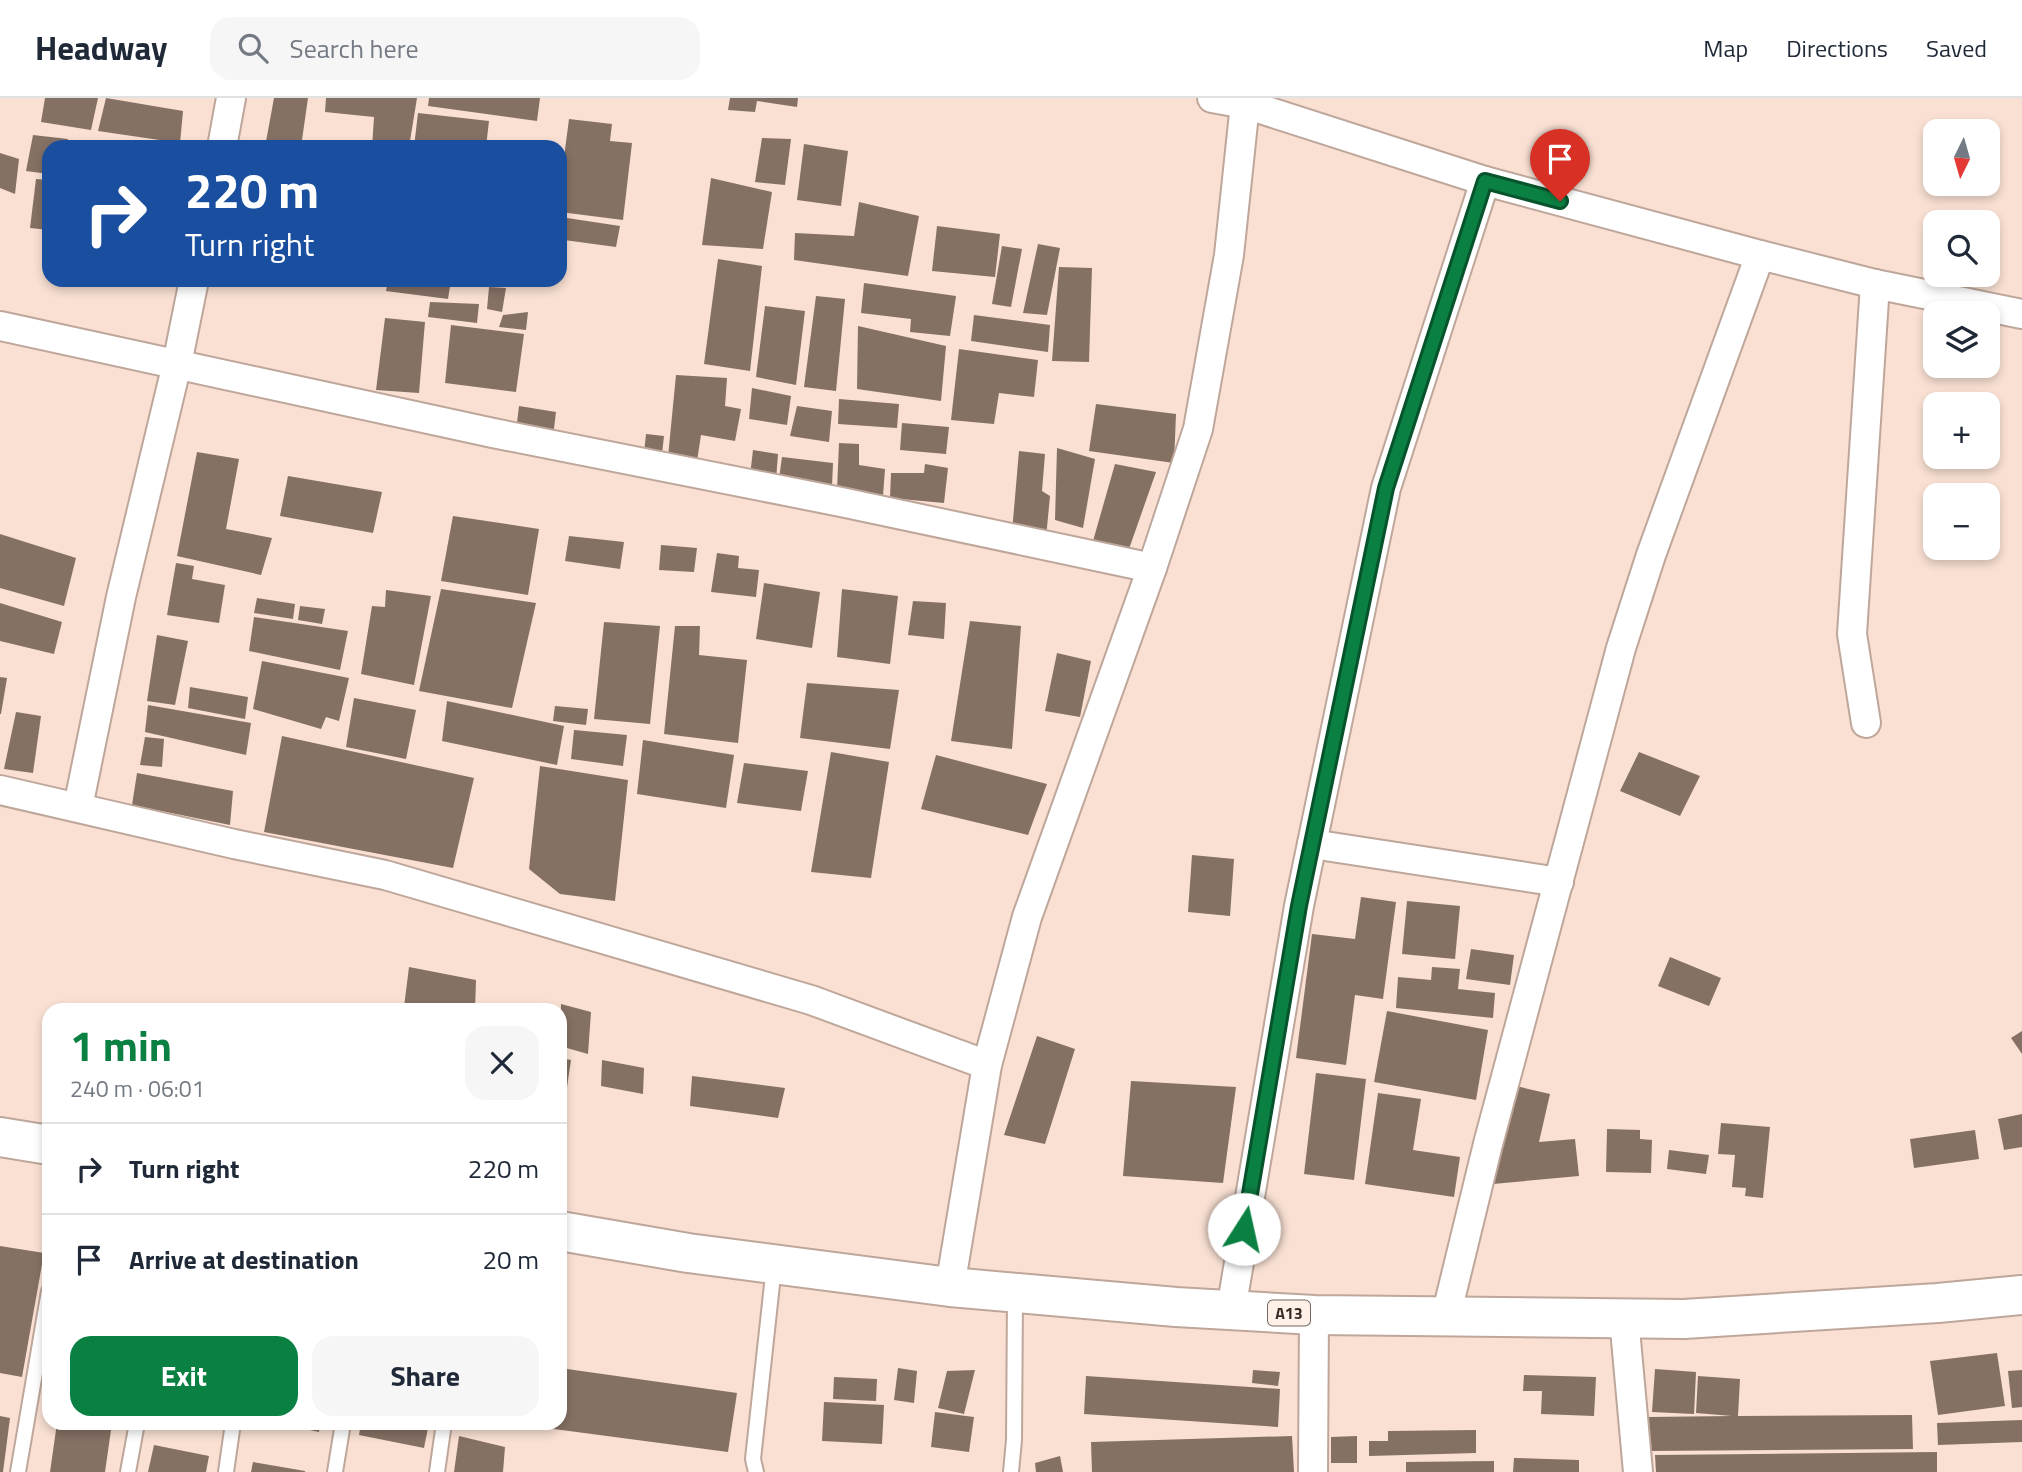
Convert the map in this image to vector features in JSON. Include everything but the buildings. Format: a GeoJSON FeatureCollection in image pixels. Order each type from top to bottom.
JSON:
{"type":"FeatureCollection","features":[{"type":"Feature","properties":{"kind":"highway"},"geometry":{"type":"LineString","coordinates":[[0,1137],[42,1143]]}},
{"type":"Feature","properties":{"kind":"highway","name":"A13"},"geometry":{"type":"LineString","coordinates":[[567,1232],[688,1253],[950,1287],[1314,1315],[1697,1318],[2022,1295]]}},
{"type":"Feature","properties":{"kind":"street"},"geometry":{"type":"LineString","coordinates":[[223,140],[231,98]]}},
{"type":"Feature","properties":{"kind":"street"},"geometry":{"type":"LineString","coordinates":[[1212,98],[1245,104],[1485,181],[1760,255],[1875,284],[2022,314]]}},
{"type":"Feature","properties":{"kind":"street"},"geometry":{"type":"LineString","coordinates":[[950,1287],[987,1065],[1027,917],[1152,568],[1198,429],[1229,255],[1245,104]]}},
{"type":"Feature","properties":{"kind":"street"},"geometry":{"type":"LineString","coordinates":[[1231,1310],[1299,906],[1386,488],[1485,181]]}},
{"type":"Feature","properties":{"kind":"street"},"geometry":{"type":"LineString","coordinates":[[1446,1316],[1488,1144],[1621,648],[1651,555],[1760,255]]}},
{"type":"Feature","properties":{"kind":"street"},"geometry":{"type":"LineString","coordinates":[[1866,723],[1852,634],[1875,284]]}},
{"type":"Feature","properties":{"kind":"street"},"geometry":{"type":"LineString","coordinates":[[78,807],[121,597],[177,364],[193,287]]}},
{"type":"Feature","properties":{"kind":"street"},"geometry":{"type":"LineString","coordinates":[[0,326],[493,433],[841,502],[1152,568]]}},
{"type":"Feature","properties":{"kind":"street"},"geometry":{"type":"LineString","coordinates":[[0,790],[411,882],[811,1000],[987,1065]]}},
{"type":"Feature","properties":{"kind":"street"},"geometry":{"type":"LineString","coordinates":[[1312,844],[1559,882]]}},
{"type":"Feature","properties":{"kind":"street"},"geometry":{"type":"LineString","coordinates":[[1313,1472],[1314,1315]]}},
{"type":"Feature","properties":{"kind":"street"},"geometry":{"type":"LineString","coordinates":[[1624,1318],[1637,1472]]}},
{"type":"Feature","properties":{"kind":"lane"},"geometry":{"type":"LineString","coordinates":[[756,1472],[752,1459],[774,1265]]}},
{"type":"Feature","properties":{"kind":"lane"},"geometry":{"type":"LineString","coordinates":[[1011,1472],[1014,1440],[1015,1293]]}},
{"type":"Feature","properties":{"kind":"lane"},"geometry":{"type":"LineString","coordinates":[[18,1472],[42,1332]]}},
{"type":"Feature","properties":{"kind":"lane"},"geometry":{"type":"LineString","coordinates":[[128,1472],[136,1430]]}},
{"type":"Feature","properties":{"kind":"lane"},"geometry":{"type":"LineString","coordinates":[[226,1472],[232,1430]]}},
{"type":"Feature","properties":{"kind":"lane"},"geometry":{"type":"LineString","coordinates":[[335,1472],[342,1430]]}},
{"type":"Feature","properties":{"kind":"lane"},"geometry":{"type":"LineString","coordinates":[[437,1472],[443,1430]]}},
{"type":"Feature","properties":{"kind":"route"},"geometry":{"type":"LineString","coordinates":[[1244,1229],[1299,906],[1386,488],[1485,181],[1560,201]]}}]}
